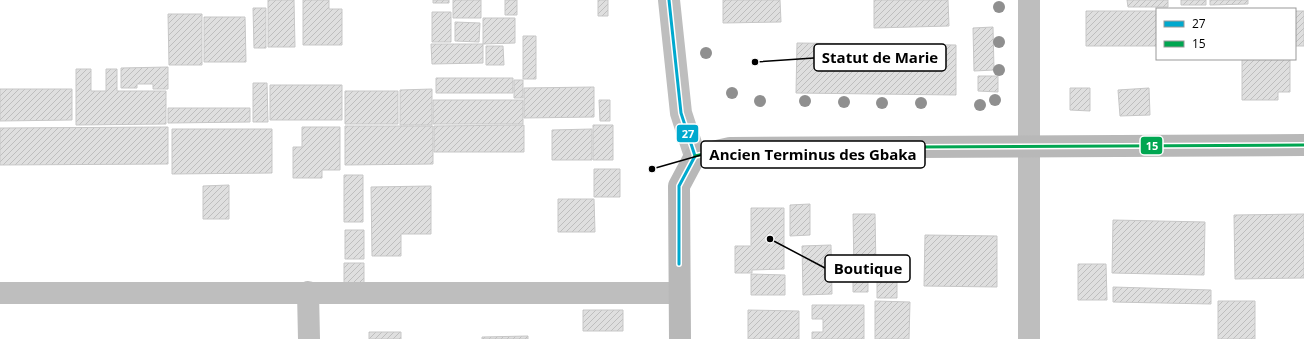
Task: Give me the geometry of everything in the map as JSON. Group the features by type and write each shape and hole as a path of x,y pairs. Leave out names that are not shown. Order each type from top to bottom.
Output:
{"street":[{"path":"669,0 681,112 695,156 679,186 680,339"},
{"path":"1029,0 1029,339"},
{"path":"695,156 730,148 1304,145"},
{"path":"308,292 309,339"},
{"path":"0,293 679,293"}],"building":[{"path":"268,0 294,0 295,47 268,47"},
{"path":"303,0 329,0 329,9 342,9 342,45 303,45"},
{"path":"433,0 449,0 449,3 433,3"},
{"path":"453,0 481,0 481,18 453,18"},
{"path":"505,0 517,0 517,15 505,15"},
{"path":"598,0 608,0 608,16 598,16"},
{"path":"723,0 780,0 781,22 723,23"},
{"path":"874,0 948,0 949,26 874,28"},
{"path":"1127,0 1168,0 1168,7 1128,7"},
{"path":"1181,0 1206,0 1206,5 1181,5"},
{"path":"1210,0 1248,0 1248,4 1210,5"},
{"path":"253,8 266,8 266,48 254,48"},
{"path":"1086,11 1156,11 1156,46 1086,46"},
{"path":"1296,11 1304,11 1304,46 1296,46"},
{"path":"432,12 451,12 451,42 432,42"},
{"path":"168,14 202,14 202,65 169,65"},
{"path":"204,17 245,17 246,62 204,62"},
{"path":"483,18 515,18 515,43 483,44"},
{"path":"455,22 480,23 479,42 455,41"},
{"path":"993,27 994,70 974,71 973,28"},
{"path":"523,36 536,36 536,79 523,79"},
{"path":"797,43 956,45 956,95 796,93"},
{"path":"431,44 483,44 483,63 432,64"},
{"path":"486,46 503,46 504,65 486,65"},
{"path":"1242,60 1290,60 1290,92 1278,92 1278,100 1242,100"},
{"path":"168,67 168,89 153,89 153,84 137,84 137,88 121,88 121,68"},
{"path":"76,69 91,69 91,91 106,91 106,69 117,69 117,91 166,91 166,124 76,125"},
{"path":"978,76 998,76 998,92 978,91"},
{"path":"436,78 513,78 513,93 436,93"},
{"path":"514,80 523,80 523,98 514,98"},
{"path":"253,83 267,83 268,122 253,122"},
{"path":"270,85 342,85 342,120 270,120"},
{"path":"594,87 594,117 524,118 524,88"},
{"path":"1070,88 1090,88 1090,111 1070,110"},
{"path":"1149,88 1150,115 1120,116 1118,90"},
{"path":"0,89 72,89 72,120 0,121"},
{"path":"432,89 432,125 400,125 400,90"},
{"path":"345,91 398,91 398,124 345,124"},
{"path":"433,100 523,100 523,124 433,124"},
{"path":"599,100 610,100 610,121 600,121"},
{"path":"168,108 250,108 250,122 168,123"},
{"path":"524,125 524,152 434,152 434,126"},
{"path":"593,125 613,125 613,160 593,160"},
{"path":"345,126 433,126 433,164 345,165"},
{"path":"168,127 168,164 0,165 0,128"},
{"path":"302,127 340,127 340,170 322,170 322,178 293,178 293,147 302,147"},
{"path":"172,129 272,129 272,173 172,174"},
{"path":"592,129 592,160 552,160 552,130"},
{"path":"594,169 620,169 620,197 594,197"},
{"path":"344,175 363,175 363,222 344,222"},
{"path":"229,185 229,219 203,219 203,186"},
{"path":"431,186 431,234 401,234 401,256 372,256 371,187"},
{"path":"558,199 594,199 595,232 558,232"},
{"path":"810,204 810,235 790,236 790,205"},
{"path":"751,208 784,208 784,269 752,270 752,273 735,273 735,246 751,246"},
{"path":"853,214 875,214 876,269 854,269"},
{"path":"1304,214 1304,278 1235,279 1234,215"},
{"path":"1113,220 1205,222 1204,275 1112,273"},
{"path":"345,230 364,230 364,259 345,259"},
{"path":"925,235 997,236 997,287 924,286"},
{"path":"831,245 832,294 803,295 802,246"},
{"path":"344,263 364,263 364,289 344,289"},
{"path":"1078,264 1106,264 1107,300 1078,300"},
{"path":"853,273 868,273 868,292 853,292"},
{"path":"751,274 785,275 785,295 751,295"},
{"path":"877,275 897,275 897,298 877,298"},
{"path":"1113,287 1211,290 1211,304 1113,302"},
{"path":"875,301 910,302 909,339 875,339"},
{"path":"1218,301 1255,301 1255,339 1218,339"},
{"path":"812,305 864,305 864,339 812,339 812,332 823,332 823,319 812,319"},
{"path":"583,310 623,310 623,331 583,331"},
{"path":"748,310 799,311 799,339 748,339"},
{"path":"369,332 401,332 401,339 369,339"},
{"path":"528,336 528,339 482,339 482,337"}],"transit line":[{"name":"27","path":"669,0 681,113 695,156 679,186 679,264"},
{"name":"15","path":"695,156 730,148 1304,145"}],"place":[{"name":"Statut de Marie","path":"755,62"},
{"name":"Ancien Terminus des Gbaka","path":"652,169"},
{"name":"Boutique","path":"770,239"}]}
